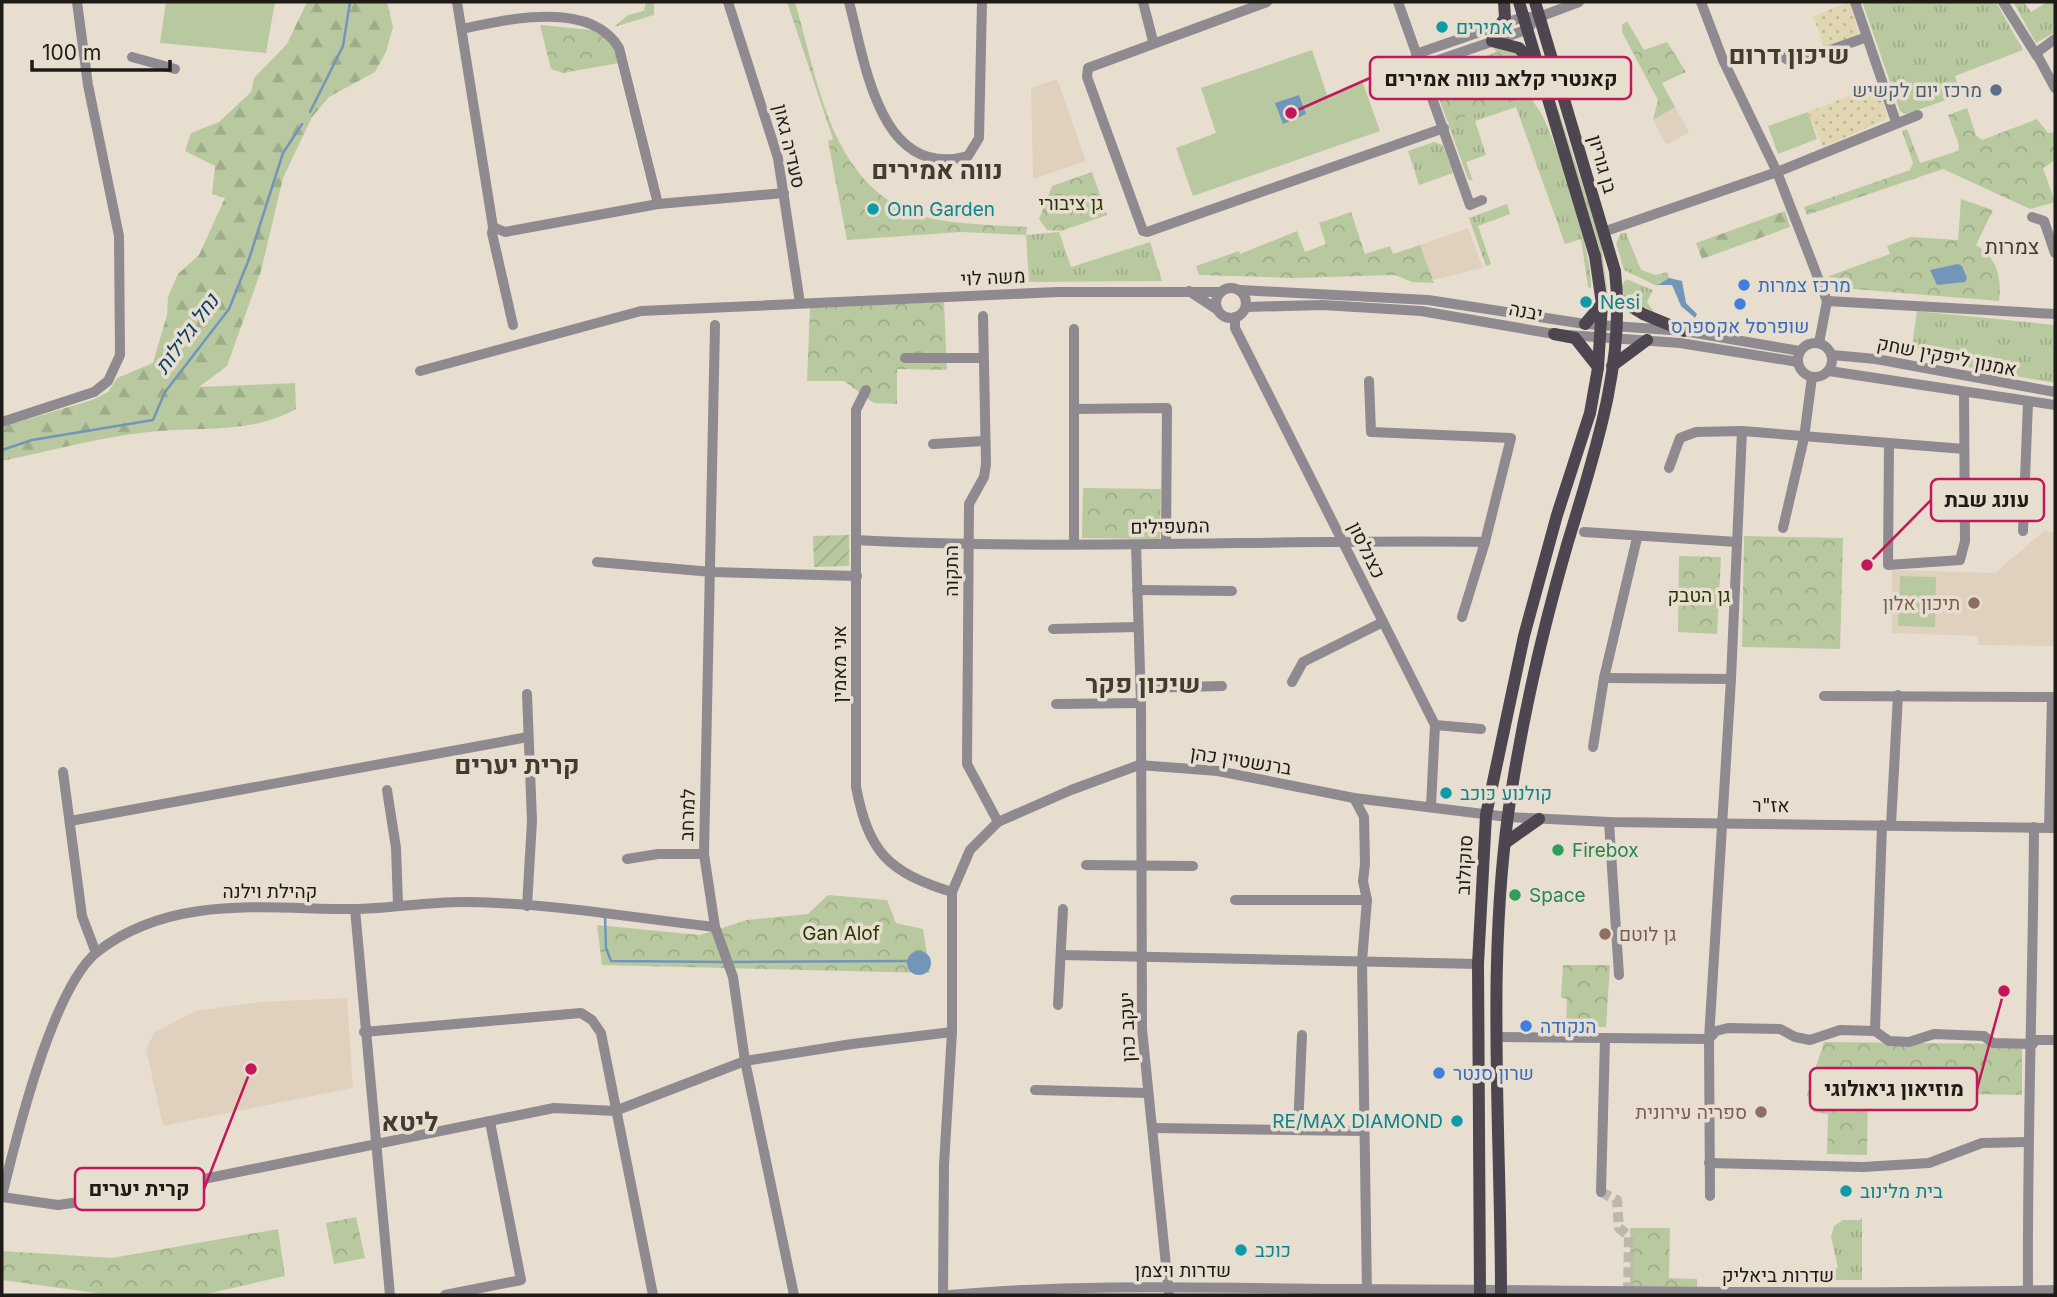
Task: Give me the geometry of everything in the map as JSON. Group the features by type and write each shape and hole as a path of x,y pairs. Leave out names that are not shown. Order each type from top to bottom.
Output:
{"main road":[{"path":"1500,25 1505,18 1504,2"},
{"name":"בן גוריון","path":"1519,2 1595,256 1602,304 1600,331"},
{"name":"בן גוריון","path":"1535,2 1615,271 1616,332"},
{"path":"1492,41 1526,52 1540,75"},
{"path":"1617,298 1643,314 1684,331"},
{"path":"1585,324 1602,304"},
{"name":"סוקולוב","path":"1480,1292 1478,964 1486,815 1524,636 1557,515 1590,412 1598,368 1600,331"},
{"name":"סוקולוב","path":"1501,1292 1498,962 1508,817 1539,647 1606,403 1616,332"},
{"path":"1554,334 1575,338 1598,368"},
{"path":"1612,366 1647,340"},
{"path":"1505,843 1539,819"}],"street":[{"path":"2,422 93,392 108,381 120,355 119,236 88,85 77,2"},
{"path":"457,2 494,227 492,233 513,325"},
{"name":"סעדיה גאון","path":"728,2 771,131 800,303"},
{"path":"849,2 874,95 895,135 906,146 926,156 956,159 968,156 979,138 982,2"},
{"path":"1143,2 1153,41"},
{"path":"1267,2 1090,64 1087,77 1139,227 1147,232 1444,128"},
{"path":"1398,2 1444,128 1465,192 1470,205 1479,192 1465,192"},
{"path":"1421,66 1492,41 1525,23 1579,2"},
{"path":"1701,2 1723,60 1777,172 1827,301 1819,343"},
{"path":"1855,2 1896,122"},
{"path":"2003,2 2055,88"},
{"path":"462,29 506,19 579,18 611,35 619,48 658,204"},
{"path":"1416,54 1500,25 1525,23"},
{"path":"1783,57 1794,63 1867,37"},
{"path":"2037,56 2037,50 2055,39"},
{"path":"132,57 175,69"},
{"path":"1603,233 1777,172 1918,114"},
{"path":"494,227 505,232 658,204 783,193"},
{"path":"2032,217 2045,221 2055,253"},
{"path":"1218,310 1216,300 1221,292 1230,288 1428,300 1585,324 1600,331"},
{"path":"1189,291 1225,316 1235,317 1246,307 1240,290"},
{"name":"משה לוי","path":"420,371 641,311 1057,292 1221,292"},
{"path":"1827,301 2055,314"},
{"name":"יבנה","path":"1246,307 1323,305 1421,310 1554,334 1616,332 1647,340 1799,357"},
{"name":"התקוה","path":"984,316 984,477 969,504 967,764 999,822"},
{"name":"כצנלסון","path":"1235,317 1235,328 1435,725 1431,806"},
{"name":"למרחב","path":"715,326 712,572 704,854 715,927 733,976 745,1061 793,1295"},
{"path":"1074,329 1074,544"},
{"path":"1616,332 1684,331 1799,357"},
{"path":"1829,372 1832,355 1819,343 1808,344 1799,357 1802,372 1812,377 1829,372 2055,405"},
{"name":"אמנון ליפקין שחק","path":"1832,355 1876,359 2055,392"},
{"path":"905,358 983,358"},
{"path":"1783,528 1804,438 1812,377"},
{"path":"1369,381 1371,432 1511,438 1485,542 1462,617"},
{"name":"אני מאמין","path":"866,390 856,410 856,787 863,822 874,844 902,873 952,892"},
{"path":"1889,445 1888,565 1955,562 1964,556 1964,392"},
{"path":"2022,531 2028,402"},
{"path":"1074,409 1167,408 1166,544"},
{"path":"1669,468 1679,438 1696,432 1742,431 1964,449"},
{"path":"1710,1196 1709,1039 1731,679 1742,431"},
{"path":"933,444 984,441"},
{"path":"1584,532 1637,538 1737,542"},
{"path":"1593,747 1604,678 1637,538"},
{"name":"המעפילים","path":"856,540 1136,545 1343,540 1485,542"},
{"name":"יעקב כהן","path":"1136,545 1141,703 1139,765 1142,1029 1169,1291"},
{"path":"597,562 712,572 857,576"},
{"path":"1137,590 1232,591"},
{"path":"1292,682 1303,662 1383,622"},
{"path":"1053,629 1138,627"},
{"path":"1604,678 1731,679"},
{"path":"1140,688 1222,686"},
{"path":"527,694 533,821 527,905"},
{"path":"1875,1031 1886,825 1898,695"},
{"path":"1824,696 2052,697 2052,828"},
{"path":"1056,704 1141,703"},
{"path":"1435,725 1481,729"},
{"path":"70,821 528,737"},
{"name":"ברנשטיין כהן","path":"999,822 1139,765 1218,771 1354,798 1486,815"},
{"path":"63,772 82,916 96,953"},
{"path":"387,790 396,848 398,904"},
{"path":"1354,798 1364,817 1363,881 1367,900 1362,961 1367,1292"},
{"name":"אז\"ר","path":"1486,815 1609,822 1721,821 2052,828"},
{"path":"943,1295 944,1164 952,1032 952,892 970,850 999,822"},
{"path":"1609,822 1619,975"},
{"path":"2028,1291 2027,1142 2033,1042 2034,827"},
{"path":"627,859 658,854 704,854"},
{"path":"1086,865 1193,866"},
{"path":"1235,900 1367,900"},
{"name":"קהילת וילנה","path":"2,1196 50,1030 71,989 96,953 136,929 175,914 223,907 355,909 398,904 468,902 527,905 715,927"},
{"path":"355,909 374,1146 390,1295"},
{"path":"1058,1005 1063,909"},
{"path":"1061,955 1478,964"},
{"path":"364,1032 581,1013 593,1020 601,1033 615,1111 636,1198 653,1295"},
{"path":"1498,1037 1709,1039 1716,1031 1728,1028 1780,1029 1795,1037 1810,1040 1840,1030 1875,1031 1889,1041 1909,1042 1934,1034 1984,1036 1993,1043 2055,1040"},
{"path":"2,1196 58,1205 103,1199 554,1108 615,1111 745,1061 952,1032"},
{"path":"1298,1130 1302,1035"},
{"path":"1601,1192 1605,1038"},
{"path":"1035,1090 1148,1093"},
{"path":"445,1295 521,1280 490,1122"},
{"path":"1153,1128 1364,1131"},
{"path":"1709,1163 1863,1167 1929,1163 1982,1143 2027,1142"},
{"name":"שדרות ויצמן","path":"949,1295 1013,1289 1501,1292"},
{"name":"שדרות ביאליק","path":"1501,1292 1706,1294 2055,1290"}],"shaded area":[{"path":"1057,79 1086,161 1033,179 1031,88"},
{"path":"1675,107 1689,132 1666,145 1653,120"},
{"path":"1468,228 1483,268 1433,280 1420,245"},
{"name":"תיכון אלון","path":"2044,531 2055,532 2055,646 1978,645 1977,636 1892,633 1892,570 1995,573"},
{"path":"347,998 353,1088 163,1126 146,1049 154,1033 195,1011 260,1002"}],"green space":[{"path":"166,2 275,2 266,53 160,43"},
{"path":"307,2 387,2 393,27 386,52 375,72 329,97 312,117 283,178 261,271 227,366 199,387 295,383 296,409 260,423 131,434 2,461 2,427 92,400 108,392 117,378 153,363 167,315 168,297 178,274 199,255 225,198 212,194 215,166 185,151 191,133 219,122 251,92 254,78 287,44"},
{"path":"646,2 654,2 654,15 614,27 628,15 644,11"},
{"path":"787,2 795,2 822,100 835,132 851,161 871,186 897,205 930,218 1027,227 1026,235 961,232 847,240 828,141 833,139"},
{"path":"1996,2 2023,50 1955,76 1961,95 1906,114 1900,111 1863,4"},
{"path":"2013,2 2024,2 2031,12 2047,2 2055,2 2055,32 2036,43"},
{"path":"1627,21 1644,50 1667,42 1686,72 1662,83 1675,107 1653,120 1658,100 1622,32 1622,25"},
{"path":"540,25 592,30 612,42 619,63 563,73 551,69"},
{"path":"1533,31 1601,242 1610,312 1600,250"},
{"path":"1501,45 1526,59 1538,93 1448,123 1431,77 1433,68 1449,61 1456,66 1497,52 1492,47"},
{"path":"1312,50 1327,95 1363,83 1380,131 1193,196 1176,148 1216,133 1201,88"},
{"path":"1530,95 1544,119 1566,178 1587,252 1591,288 1588,287 1581,239 1565,244 1516,107 1475,121 1486,155 1466,162 1473,181 1468,179 1448,123"},
{"path":"1967,108 1976,135 1982,140 2037,119 2048,133 2055,132 2055,160 2043,168 2055,202 2030,209 1943,169 1807,215 1804,207 1910,170 1913,163 1902,131 1907,129 1920,163 1958,151 1959,145 1948,115"},
{"path":"1808,112 1817,139 1778,154 1768,126"},
{"path":"1434,142 1443,145 1453,173 1419,185 1408,151"},
{"name":"גן ציבורי","path":"1092,172 1107,215 1061,231 1047,230 1039,219 1052,186"},
{"path":"1961,199 1993,210 1976,245 1989,256 1999,276 1999,301 1841,288 1834,285 1829,276 1890,254 1887,246 1911,237 1958,240"},
{"path":"1507,204 1510,214 1478,226 1491,264 1486,266 1469,218"},
{"path":"1785,211 1790,227 1702,259 1696,243"},
{"path":"1351,212 1365,254 1390,246 1393,254 1420,245 1434,283 1412,282 1395,275 1293,278 1199,275 1196,266 1239,251 1240,254 1297,231 1305,252 1326,244 1319,223"},
{"path":"1059,232 1071,267 1150,242 1162,281 1029,282 1026,235"},
{"path":"1621,233 1626,233 1641,270 1656,275 1667,272 1669,278 1657,286 1624,270 1616,243"},
{"path":"1626,279 1653,290 1647,302 1654,312 1624,297 1622,286"},
{"path":"944,302 947,370 897,369 897,404 874,403 844,381 807,381 810,308"},
{"path":"1917,311 2055,325 2055,383 1964,366 1912,346"},
{"path":"1083,488 1161,489 1160,539 1082,538"},
{"path":"849,535 849,566 814,567 813,536"},
{"path":"1744,536 1843,538 1840,649 1742,647"},
{"name":"גן הטבק","path":"1679,556 1721,557 1717,634 1678,632"},
{"path":"1900,576 1936,577 1935,627 1898,626"},
{"name":"Gan Alof","path":"828,895 887,900 896,923 923,929 930,973 602,965 597,925 700,935 747,920 808,914"},
{"path":"1563,965 1610,965 1606,1027 1566,1027 1567,999 1561,997"},
{"path":"1824,1042 2022,1044 2022,1095 1868,1092 1867,1155 1827,1154 1828,1114 1813,1112 1807,1095"},
{"path":"356,1217 365,1258 334,1264 326,1223"},
{"path":"1862,1217 1862,1280 1823,1280 1838,1267 1831,1237 1834,1226 1843,1220 1860,1220"},
{"path":"1630,1228 1670,1228 1669,1278 1697,1279 1697,1289 1630,1288"},
{"path":"278,1229 285,1276 202,1295 110,1295 2,1280 2,1251 112,1258"}],"sand":[{"path":"1850,2 1859,35 1824,47 1813,16"},
{"path":"1877,85 1887,115 1885,120 1823,147 1808,112"}],"water":[{"path":"1299,95 1306,114 1283,124 1275,103"},
{"path":"1958,264 1962,266 1967,278 1965,282 1937,285 1930,270"},
{"path":"1669,278 1682,281 1686,303 1697,314 1695,318 1681,306 1672,285 1658,285"},
{"path":"919,951 927,955 931,963 927,971 919,975 911,971 907,963 911,955"}],"waterway":[{"name":"נחל גלילות","path":"310,112 343,46 350,2"},
{"name":"נחל גלילות","path":"2,450 32,440 153,420 165,392 229,309 249,259 283,153 302,124"},
{"path":"605,915 606,948 611,961 725,962"},
{"path":"732,962 907,961"}],"tunnel":[{"path":"1601,1192 1617,1200 1619,1228 1629,1236 1628,1292"}],"place":[{"name":"אמירים","path":"1442,27"},
{"name":"מרכז יום לקשיש","path":"1996,90"},
{"name":"קאנטרי קלאב נווה אמירים","path":"1291,113"},
{"name":"Onn Garden","path":"873,209"},
{"name":"מרכז צמרות","path":"1744,285"},
{"name":"Nesi","path":"1586,302"},
{"name":"שופרסל אקספרס","path":"1740,304"},
{"name":"עונג שבת","path":"1867,565"},
{"name":"תיכון אלון","path":"1974,603"},
{"name":"קולנוע כוכב","path":"1446,793"},
{"name":"Firebox","path":"1558,850"},
{"name":"Space","path":"1515,895"},
{"name":"גן לוטם","path":"1605,934"},
{"name":"מוזיאון גיאולוגי","path":"2004,991"},
{"name":"הנקודה","path":"1526,1026"},
{"name":"קרית יערים","path":"251,1069"},
{"name":"שרון סנטר","path":"1439,1073"},
{"name":"ספריה עירונית","path":"1761,1112"},
{"name":"RE/MAX DIAMOND","path":"1457,1121"},
{"name":"בית מלינוב","path":"1846,1191"},
{"name":"כוכב","path":"1241,1250"}],"district":[{"name":"שיכון דרום","path":"1789,55"},
{"name":"נווה אמירים","path":"937,170"},
{"name":"צמרות","path":"2012,247"},
{"name":"שיכון פקר","path":"1143,684"},
{"name":"קרית יערים","path":"517,765"},
{"name":"ליטא","path":"410,1122"}]}
